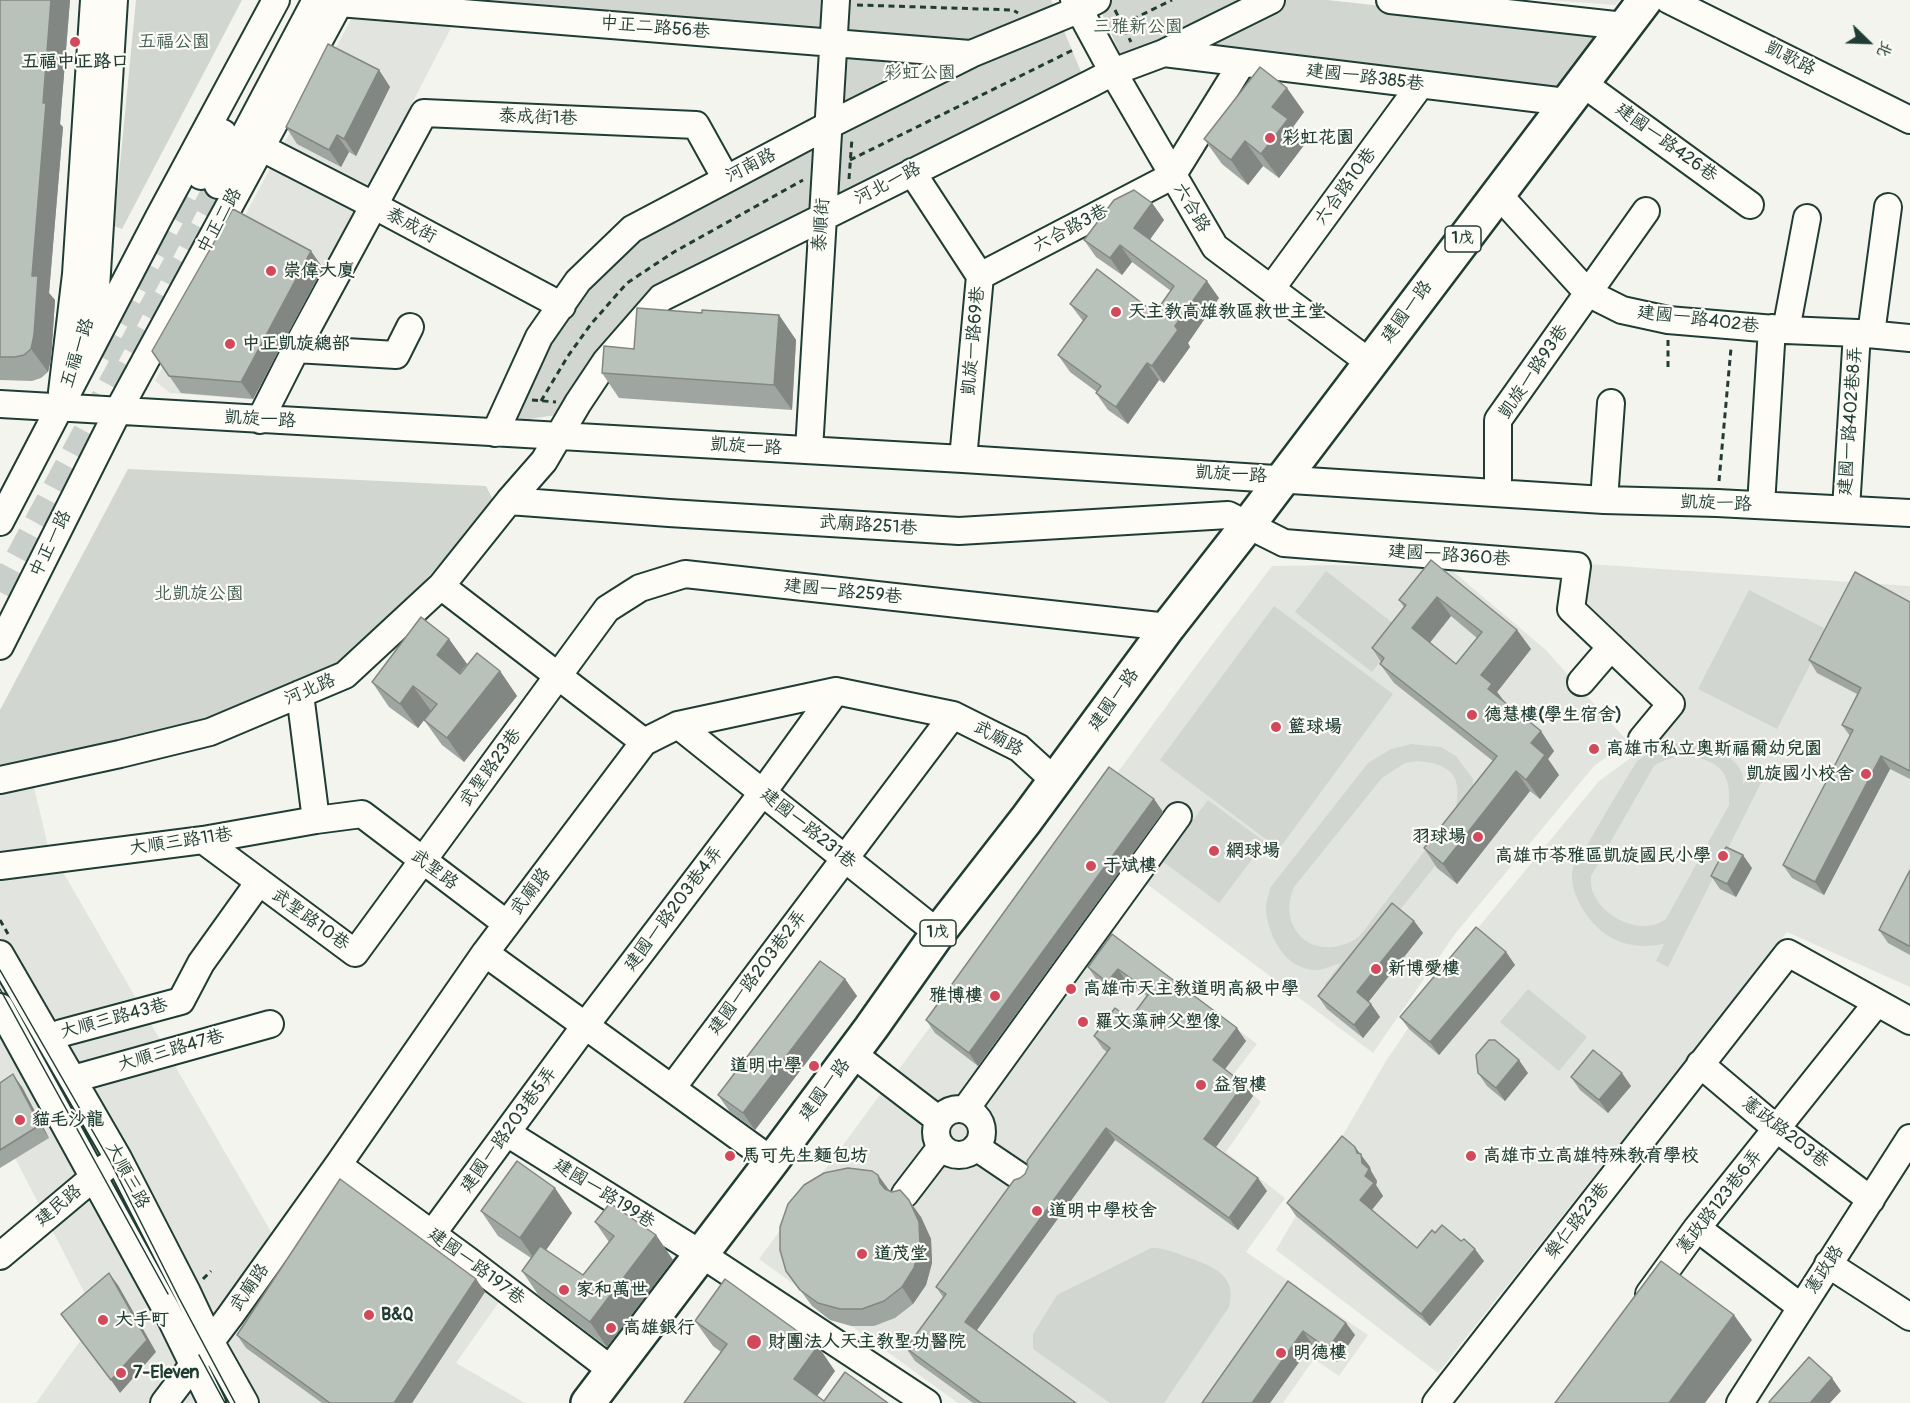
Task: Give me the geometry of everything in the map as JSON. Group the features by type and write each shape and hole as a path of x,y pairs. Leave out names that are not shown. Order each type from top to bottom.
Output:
{"main road":[{"name":"建國一路","path":"603,1392 636,1342 852,1054 938,933 1026,820 1168,627 1238,520 1282,478 1645,0"}],"street":[{"name":"五福一路","path":"60,407 76,274 94,0"},
{"name":"五福一路","path":"60,407 94,304 114,0"},
{"path":"0,522 159,217 276,0"},
{"name":"中正二路","path":"293,0 210,180 332,1"},
{"name":"河北一路","path":"555,436 606,362 661,298 1113,72 1164,53 1271,0"},
{"path":"1390,0 1486,5 1624,26"},
{"name":"凱歌路","path":"1670,0 1910,120"},
{"name":"中正二路","path":"102,443 260,147 332,1"},
{"name":"中正二路56巷","path":"332,1 971,54"},
{"name":"泰順街","path":"809,450 834,43 846,3"},
{"name":"河南路","path":"495,433 540,337 578,281 632,229 829,125 971,54 1090,3"},
{"name":"六合路","path":"1090,3 1113,72 1215,248 1369,362"},
{"name":"建國一路385巷","path":"1164,53 1421,84 1574,92"},
{"path":"1172,176 1242,63"},
{"name":"六合路10巷","path":"1271,289 1421,84"},
{"name":"建國一路426巷","path":"1574,92 1750,204"},
{"name":"泰成街1巷","path":"373,205 424,113 696,125 726,179"},
{"name":"泰成街","path":"260,147 562,306"},
{"name":"凱旋一路69巷","path":"912,172 980,276 963,459"},
{"name":"六合路3巷","path":"980,276 1172,176"},
{"name":"建國一路402巷","path":"1497,193 1588,293 1622,310 1668,320 1910,338"},
{"path":"260,420 373,205"},
{"name":"建國一路402巷8弄","path":"1846,509 1864,334 1888,207"},
{"name":"凱旋一路93巷","path":"1498,493 1498,420 1646,211"},
{"path":"1761,505 1779,329 1807,218"},
{"path":"296,349 396,355 410,327"},
{"path":"1604,500 1611,403"},
{"name":"凱旋一路","path":"0,404 1282,478 1604,500 1910,513"},
{"path":"60,407 102,443"},
{"name":"河北路","path":"0,780 210,732 345,675 441,586 544,461 555,436"},
{"name":"中正一路","path":"0,646 102,443"},
{"name":"武廟路251巷","path":"509,501 658,513 959,531 1238,520"},
{"name":"建國一路360巷","path":"1238,520 1284,543 1577,566 1571,609 1671,704 1642,739"},
{"name":"建國一路259巷","path":"559,676 607,609 640,588 685,574 1168,627"},
{"path":"441,586 644,742"},
{"path":"1581,682 1611,647"},
{"name":"武聖路23巷","path":"423,861 559,676"},
{"name":"武廟路","path":"164,1403 338,1165 485,953 644,742 678,725 836,691 953,715 1019,748 1054,780"},
{"name":"建國一路203巷4弄","path":"585,1026 763,792 836,691"},
{"path":"300,694 316,820"},
{"name":"建國一路203巷2弄","path":"672,1088 953,715"},
{"name":"建國一路231巷","path":"678,725 938,933"},
{"name":"武聖路","path":"362,814 507,924"},
{"name":"大順三路11巷","path":"0,866 202,840 362,814"},
{"path":"965,1110 1178,816"},
{"name":"武聖路10巷","path":"202,840 356,953 423,861"},
{"name":"大順三路43巷","path":"49,1038 62,1032 181,1001 201,963 260,882"},
{"path":"485,953 772,1161"},
{"name":"樂仁路23巷","path":"1436,1403 1788,953 1876,1004"},
{"name":"大順三路","path":"0,954 118,1158 210,1341 246,1403"},
{"path":"1876,1004 1910,1022"},
{"name":"憲政路123巷6弄","path":"1636,1311 1697,1228 1876,1004"},
{"name":"大順三路","path":"0,1007 166,1309 212,1403"},
{"name":"大順三路47巷","path":"73,1079 270,1024"},
{"name":"建國一路203巷5弄","path":"432,1234 585,1026"},
{"path":"852,1054 939,1120"},
{"name":"憲政路203巷","path":"1700,1064 1777,1129 1871,1200"},
{"path":"965,1110 976,1118 980,1125 980,1140 976,1147 962,1155 954,1155 941,1147 936,1134 939,1120 950,1111 965,1110"},
{"name":"建國一路199巷","path":"507,1133 701,1254 927,1403"},
{"name":"憲政路","path":"1740,1403 1910,1137"},
{"path":"905,1194 941,1147"},
{"path":"976,1147 1022,1178"},
{"name":"建民路","path":"0,1256 118,1158"},
{"name":"建國一路197巷","path":"338,1165 432,1234 603,1392"},
{"path":"1697,1228 1801,1307"},
{"path":"1828,1264 1910,1317"}],"path":[{"path":"1123,24 1172,0"},
{"path":"846,3 1013,10 1023,16 1032,28"},
{"path":"1090,3 1123,24 1140,62"},
{"path":"850,160 1075,49"},
{"path":"848,205 854,113"},
{"path":"1717,503 1733,325"},
{"path":"510,399 578,403"}],"shaded area":[{"path":"1547,0 1620,0 1615,5"},
{"path":"353,16 453,24 259,400 170,393 155,381"},
{"name":"高雄市苓雅區凱旋國民小學","path":"1589,564 1910,586 1910,987 1787,932 1438,1373 1276,1250 1386,1061 1468,940 1599,781 1647,746 1683,702 1580,607"},
{"name":"高雄市天主教道明高級中學","path":"1272,566 1449,568 1546,650 1628,742 1594,766 1455,934 1373,1053 1140,879 1111,933 1257,1044 1233,1075 1261,1102 1226,1152 1285,1198 1246,1252 1368,1335 1339,1376 1314,1359 1283,1403 958,1403 759,1259"},
{"path":"33,783 48,846 285,1256 354,1160 513,1282 456,1363 525,1403 36,1403 97,1317 0,1129 0,790"}],"green space":[{"name":"五福公園","path":"136,0 242,0 122,229 114,226"},
{"name":"彩虹公園","path":"393,0 1051,0 1082,74 687,274 563,414 510,422 549,340 588,288 636,239 843,134 848,39"},
{"name":"三雅新公園","path":"1108,0 1249,0 1125,64 1098,5"},
{"path":"1286,0 1327,0 1614,31 1563,95 1193,48"},
{"name":"北凱旋公園","path":"128,469 486,486 493,500 475,524 396,613 339,666 206,722 0,771 0,710"},
{"path":"1326,571 1403,631 1372,672 1295,612"},
{"path":"1749,590 1828,630 1777,729 1698,689"},
{"name":"籃球場","path":"1274,606 1393,694 1279,849 1160,760"},
{"path":"1687,742 1717,751 1732,759 1741,771 1743,785 1751,772 1764,777 1668,967 1656,961 1664,944 1637,946 1628,944 1611,938 1596,926 1578,900 1572,876 1576,861 1637,761 1660,748","holes":["1677,757 1697,758 1714,764 1725,776 1728,784 1729,805 1666,919 1655,925 1644,926 1617,918 1596,899 1592,890 1591,876 1654,766"]},
{"path":"1411,744 1441,747 1456,756 1473,779 1473,791 1484,805 1334,992 1325,984 1341,963 1318,970 1307,969 1288,959 1275,942 1271,932 1266,911 1267,900 1270,888 1368,763 1391,749","holes":["1417,761 1447,769 1456,781 1458,790 1455,812 1357,938 1339,946 1325,947 1312,944 1294,928 1290,916 1290,902 1294,887 1382,778 1405,763"]},
{"name":"網球場","path":"1208,800 1265,842 1219,903 1162,861"},
{"path":"1528,989 1587,1037 1559,1071 1500,1022"},
{"path":"1151,1248 1174,1252 1221,1273 1230,1287 1229,1307 1164,1403 1110,1403 1033,1349 1033,1334 1057,1295"}],"building":[{"path":"0,0 51,0 43,103 46,103 32,276 38,276 34,335 31,349 24,355 15,357 0,357"},
{"path":"328,44 379,70 344,139 337,135 329,150 286,127"},
{"path":"1260,67 1287,88 1272,107 1288,119 1261,154 1245,141 1231,160 1204,139"},
{"path":"1134,190 1152,203 1134,228 1207,281 1175,326 1178,330 1152,366 1147,363 1116,407 1096,393 1101,386 1058,355 1087,316 1070,304 1097,269 1155,313 1174,286 1120,245 1110,258 1084,240 1114,200"},
{"path":"233,209 311,251 241,382 169,376 152,351"},
{"path":"637,308 779,315 774,385 602,373 604,346 634,349"},
{"path":"1431,560 1517,630 1481,675 1492,684 1488,689 1541,731 1531,743 1545,755 1526,780 1516,771 1443,864 1424,848 1497,756 1380,664 1384,658 1372,648 1406,605 1399,600","holes":["1437,597 1482,632 1456,664 1412,628"]},
{"path":"1855,572 1910,602 1910,771 1881,756 1815,882 1783,865 1853,730 1842,725 1861,688 1809,660"},
{"path":"421,617 449,639 437,655 460,674 477,653 500,671 447,738 424,720 437,704 413,686 400,704 372,682"},
{"path":"1109,767 1154,799 969,1053 926,1020"},
{"path":"1726,847 1743,855 1727,884 1711,876"},
{"path":"1910,870 1910,945 1909,946 1879,930"},
{"path":"1392,903 1414,921 1357,992 1371,1004 1354,1025 1318,996"},
{"path":"1476,927 1506,952 1430,1042 1400,1017"},
{"path":"1112,934 1237,1028 1213,1060 1244,1084 1204,1139 1258,1178 1229,1218 1106,1128 965,1322 1076,1403 981,1403 906,1348 946,1294 936,1287 1014,1180 1025,1174 1028,1167 1027,1161 1110,1048 1094,1036 1115,1008 1130,1019 1150,992 1118,969 1107,982 1088,967"},
{"path":"820,961 845,979 743,1113 718,1095"},
{"path":"1489,1040 1495,1040 1519,1060 1496,1088 1478,1073 1476,1055"},
{"path":"1593,1050 1622,1073 1599,1100 1571,1077"},
{"name":"貓毛沙龍","path":"13,1074 40,1125 0,1150 0,1083"},
{"path":"1342,1136 1355,1147 1357,1153 1361,1154 1362,1163 1369,1169 1365,1176 1374,1183 1360,1200 1417,1248 1432,1230 1435,1233 1442,1225 1475,1249 1421,1314 1287,1203"},
{"path":"517,1161 555,1188 520,1238 481,1211"},
{"name":"道茂堂","path":"848,1168 872,1171 878,1175 885,1189 892,1192 900,1190 909,1200 919,1222 920,1246 914,1268 902,1287 884,1301 862,1309 840,1309 818,1303 800,1290 786,1271 780,1250 780,1227 788,1204 804,1185 824,1173"},
{"name":"B&Q","path":"340,1179 476,1279 394,1403 330,1403 237,1335"},
{"path":"610,1203 656,1235 590,1322 522,1271 540,1246 583,1275 614,1236 595,1222"},
{"path":"1661,1261 1734,1315 1669,1403 1555,1403"},
{"path":"109,1273 147,1340 111,1380 61,1314"},
{"name":"財團法人天主教聖功醫院","path":"725,1279 818,1346 794,1379 824,1401 845,1372 888,1403 684,1403 727,1344 695,1321"},
{"name":"明德樓","path":"1288,1281 1346,1323 1328,1349 1303,1331 1252,1403 1202,1403"},
{"path":"1809,1357 1832,1378 1810,1403 1770,1403 1769,1402"}],"tunnel":[{"path":"105,359 201,176"},
{"path":"0,592 218,185"}],"tram line":[{"path":"0,970 111,1163 235,1403"},
{"path":"0,989 168,1294"},
{"path":"199,1355 225,1403"}],"place":[{"name":"五福中正路口","path":"75,42"},
{"name":"彩虹花園","path":"1270,138"},
{"name":"崇偉大廈","path":"271,271"},
{"name":"天主教高雄教區救世主堂","path":"1116,312"},
{"name":"中正凱旋總部","path":"230,344"},
{"name":"德慧樓(學生宿舍)","path":"1472,715"},
{"name":"籃球場","path":"1276,727"},
{"name":"高雄市私立奧斯福爾幼兒園","path":"1594,749"},
{"name":"凱旋國小校舍","path":"1866,774"},
{"name":"羽球場","path":"1478,837"},
{"name":"網球場","path":"1214,851"},
{"name":"高雄市苓雅區凱旋國民小學","path":"1723,856"},
{"name":"于斌樓","path":"1091,866"},
{"name":"新博愛樓","path":"1376,969"},
{"name":"高雄市天主教道明高級中學","path":"1071,989"},
{"name":"雅博樓","path":"995,996"},
{"name":"羅文藻神父塑像","path":"1083,1022"},
{"name":"道明中學","path":"814,1066"},
{"name":"益智樓","path":"1201,1085"},
{"name":"貓毛沙龍","path":"20,1120"},
{"name":"馬可先生麵包坊","path":"730,1156"},
{"name":"高雄市立高雄特殊教育學校","path":"1471,1156"},
{"name":"道明中學校舍","path":"1037,1211"},
{"name":"道茂堂","path":"862,1254"},
{"name":"家和萬世","path":"564,1290"},
{"name":"B&Q","path":"369,1315"},
{"name":"大手町","path":"103,1320"},
{"name":"高雄銀行","path":"611,1328"},
{"name":"財團法人天主教聖功醫院","path":"754,1342"},
{"name":"明德樓","path":"1281,1353"},
{"name":"7-Eleven","path":"121,1373"}]}
